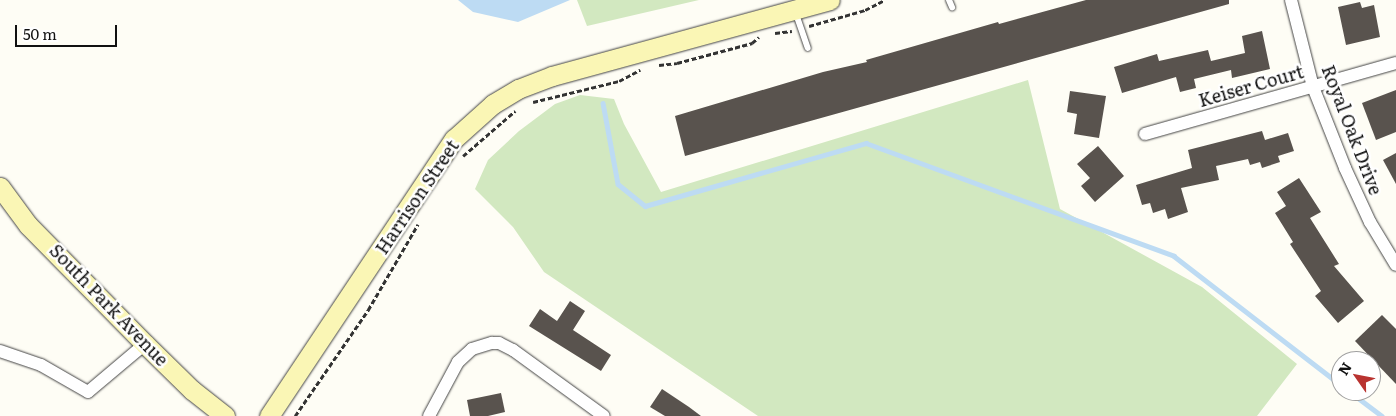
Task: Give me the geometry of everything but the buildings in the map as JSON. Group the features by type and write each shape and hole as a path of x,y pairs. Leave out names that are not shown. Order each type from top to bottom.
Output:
{"street":[{"name":"Harrison Street","path":"269,416 454,140 493,104 518,89 552,76 830,0"},
{"name":"Royal Oak Drive","path":"1291,0 1313,87 1345,168 1370,222 1396,265"},
{"name":"Keiser Court","path":"1145,134 1396,63"},
{"name":"South Park Avenue","path":"0,187 28,225 192,390 225,416"},
{"path":"429,416 458,362 472,348 492,342 499,343 512,350 604,416"},
{"path":"0,351 41,365 88,392 146,344"}],"lane":[{"path":"949,0 952,7"},
{"path":"795,10 808,48"}],"path":[{"path":"771,33 786,32 865,10 885,0"},
{"path":"654,65 677,62 752,43 763,33"},
{"path":"530,103 619,81 647,66"},
{"path":"463,156 522,105"},
{"path":"295,416 368,310 421,219"}],"green space":[{"path":"577,0 699,0 587,26"},
{"path":"1028,80 1060,209 1202,287 1297,364 1257,416 758,416 544,272 513,227 475,189 488,160 519,131 555,104 580,95 614,99 624,124 661,192"}],"water":[{"path":"458,0 570,0 518,22 473,12"}],"waterway":[{"path":"603,103 618,184 645,206 866,143 1174,256 1331,377"},
{"path":"1362,401 1382,416"}]}
